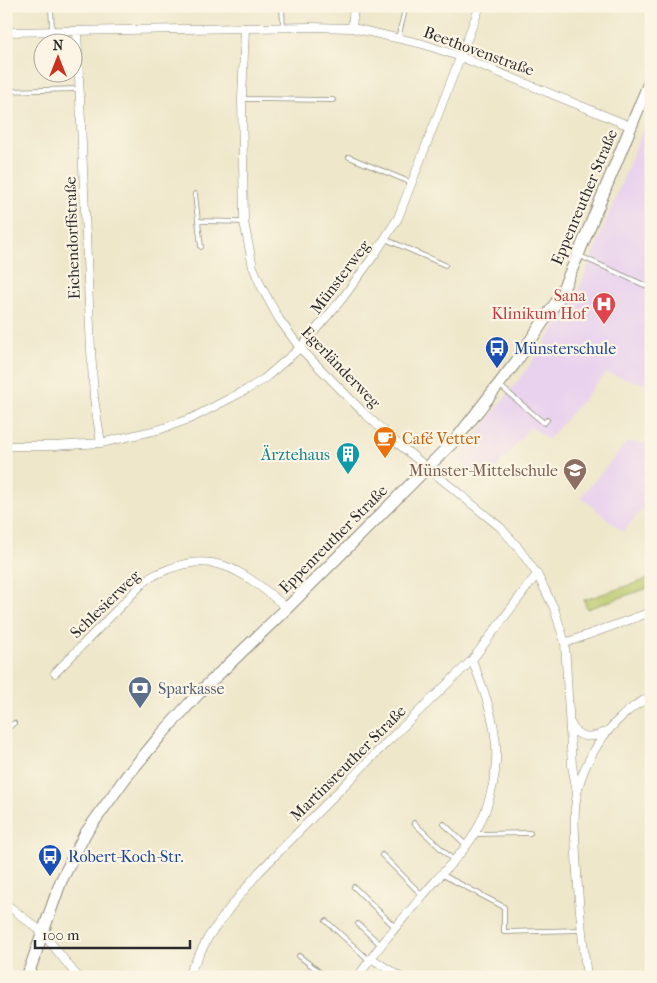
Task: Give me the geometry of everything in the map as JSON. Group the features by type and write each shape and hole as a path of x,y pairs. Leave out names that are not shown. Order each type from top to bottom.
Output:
{"main road":[{"name":"Eppenreuther Straße","path":"26,977 61,881 80,844 126,777 198,694 287,608 456,438 516,362 558,298 578,255 651,78"}],"street":[{"path":"352,28 354,6"},
{"name":"Münsterweg","path":"6,446 54,446 101,443 161,429 218,406 264,378 300,348 342,299 398,218 480,6"},
{"name":"Beethovenstraße","path":"6,32 283,27 352,28 398,38 461,57 630,126"},
{"name":"Egerländerweg","path":"245,28 242,99 244,222 253,267 262,288 279,319 300,348 364,413 500,527 517,546 537,574 554,608 565,643 572,766 577,792"},
{"name":"Eichendorffstraße","path":"77,31 92,369 94,398 101,443"},
{"name":"Schlesierweg","path":"54,673 147,580 163,571 185,564 204,562 234,569 253,580 287,608"},
{"name":"Martinsreuther Straße","path":"187,977 210,936 232,905 260,872 377,752 472,660 537,574"},
{"path":"565,643 651,612"},
{"path":"358,977 395,927 466,845 486,811 496,772 495,730 487,700 472,660"},
{"path":"570,717 574,731 584,736 598,736 607,731 644,700 651,697"},
{"path":"587,977 577,884 574,826 577,792 593,753 607,731"},
{"path":"6,904 42,932 78,977"},
{"path":"370,959 400,977"}],"lane":[{"path":"50,6 52,31"},
{"path":"282,6 283,27"},
{"path":"398,38 406,6"},
{"path":"6,91 79,89"},
{"path":"242,99 333,100"},
{"path":"349,157 412,183"},
{"path":"195,194 201,247"},
{"path":"198,221 244,222"},
{"path":"385,239 445,266"},
{"path":"578,255 651,288"},
{"path":"498,384 544,423 548,420"},
{"path":"6,730 14,723"},
{"path":"414,824 454,860"},
{"path":"444,824 466,845"},
{"path":"474,834 530,834"},
{"path":"382,855 423,896"},
{"path":"441,874 504,907 504,932 582,930"},
{"path":"354,887 395,927"},
{"path":"326,921 370,959"},
{"path":"358,924 381,945"},
{"path":"299,956 326,977"}],"shaded area":[{"name":"Sana Klinikum Hof","path":"651,109 651,386 606,373 548,440 531,426 484,483 458,460 537,355 577,294"},
{"path":"627,442 651,444 651,499 623,532 581,497"}],"green space":[{"path":"651,578 651,587 587,609 584,600"}],"place":[{"name":"Sana Klinikum Hof","path":"604,325"},
{"name":"Münsterschule","path":"497,369"},
{"name":"Café Vetter","path":"385,459"},
{"name":"Ärztehaus","path":"348,475"},
{"name":"Münster-Mittelschule","path":"575,491"},
{"name":"Sparkasse","path":"140,709"},
{"name":"Robert-Koch-Str.","path":"50,877"}]}
